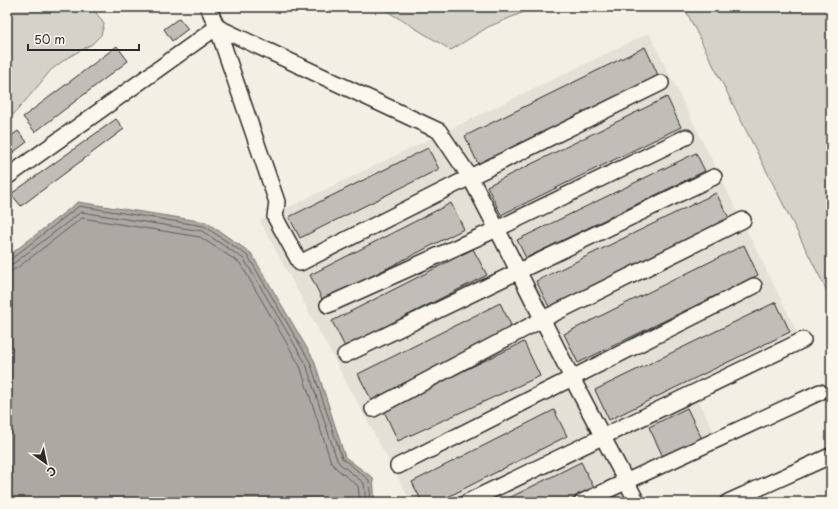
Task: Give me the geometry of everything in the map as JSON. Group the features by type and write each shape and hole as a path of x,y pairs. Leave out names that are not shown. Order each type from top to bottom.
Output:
{"lane":[{"path":"208,7 217,26 277,202 275,217 300,263 660,83"},
{"path":"7,177 217,26"},
{"path":"217,26 439,131 470,177 637,502"},
{"path":"328,306 497,229 686,137"},
{"path":"345,355 714,177"},
{"path":"374,409 543,319 743,220"},
{"path":"398,466 754,286"},
{"path":"467,502 803,340"},
{"path":"582,502 820,392"},
{"path":"728,502 830,456"}],"shaded area":[{"path":"7,7 92,7 104,24 101,35 92,44 67,58 51,70 14,114 7,118"},
{"path":"380,7 536,7 488,27 451,50"},
{"path":"684,7 831,7 831,299"},
{"path":"649,33 805,348 697,399 721,445 636,487 644,502 411,502 260,221"}],"water":[{"path":"78,202 206,222 251,253 314,360 345,457 373,478 375,502 7,502 7,257"}],"building":[{"path":"179,18 188,29 172,41 164,29"},
{"path":"117,46 128,61 35,132 23,117"},
{"path":"645,47 659,77 479,166 465,136"},
{"path":"667,97 681,127 501,215 487,186"},
{"path":"116,119 124,129 21,206 11,194"},
{"path":"18,131 27,142 7,157 7,139"},
{"path":"428,148 439,169 300,238 289,217"},
{"path":"696,153 705,171 526,258 517,240"},
{"path":"716,193 731,222 551,311 536,281"},
{"path":"451,203 464,229 323,301 310,275"},
{"path":"744,245 758,275 578,363 564,334"},
{"path":"473,249 487,275 345,347 332,321"},
{"path":"776,302 790,332 609,420 595,390"},
{"path":"500,303 513,329 372,401 358,374"},
{"path":"524,342 540,376 398,441 383,409"},
{"path":"687,408 703,441 664,459 649,427"},
{"path":"554,410 567,436 438,502 422,502 412,482"},
{"path":"581,462 594,488 567,502 501,502"}]}
